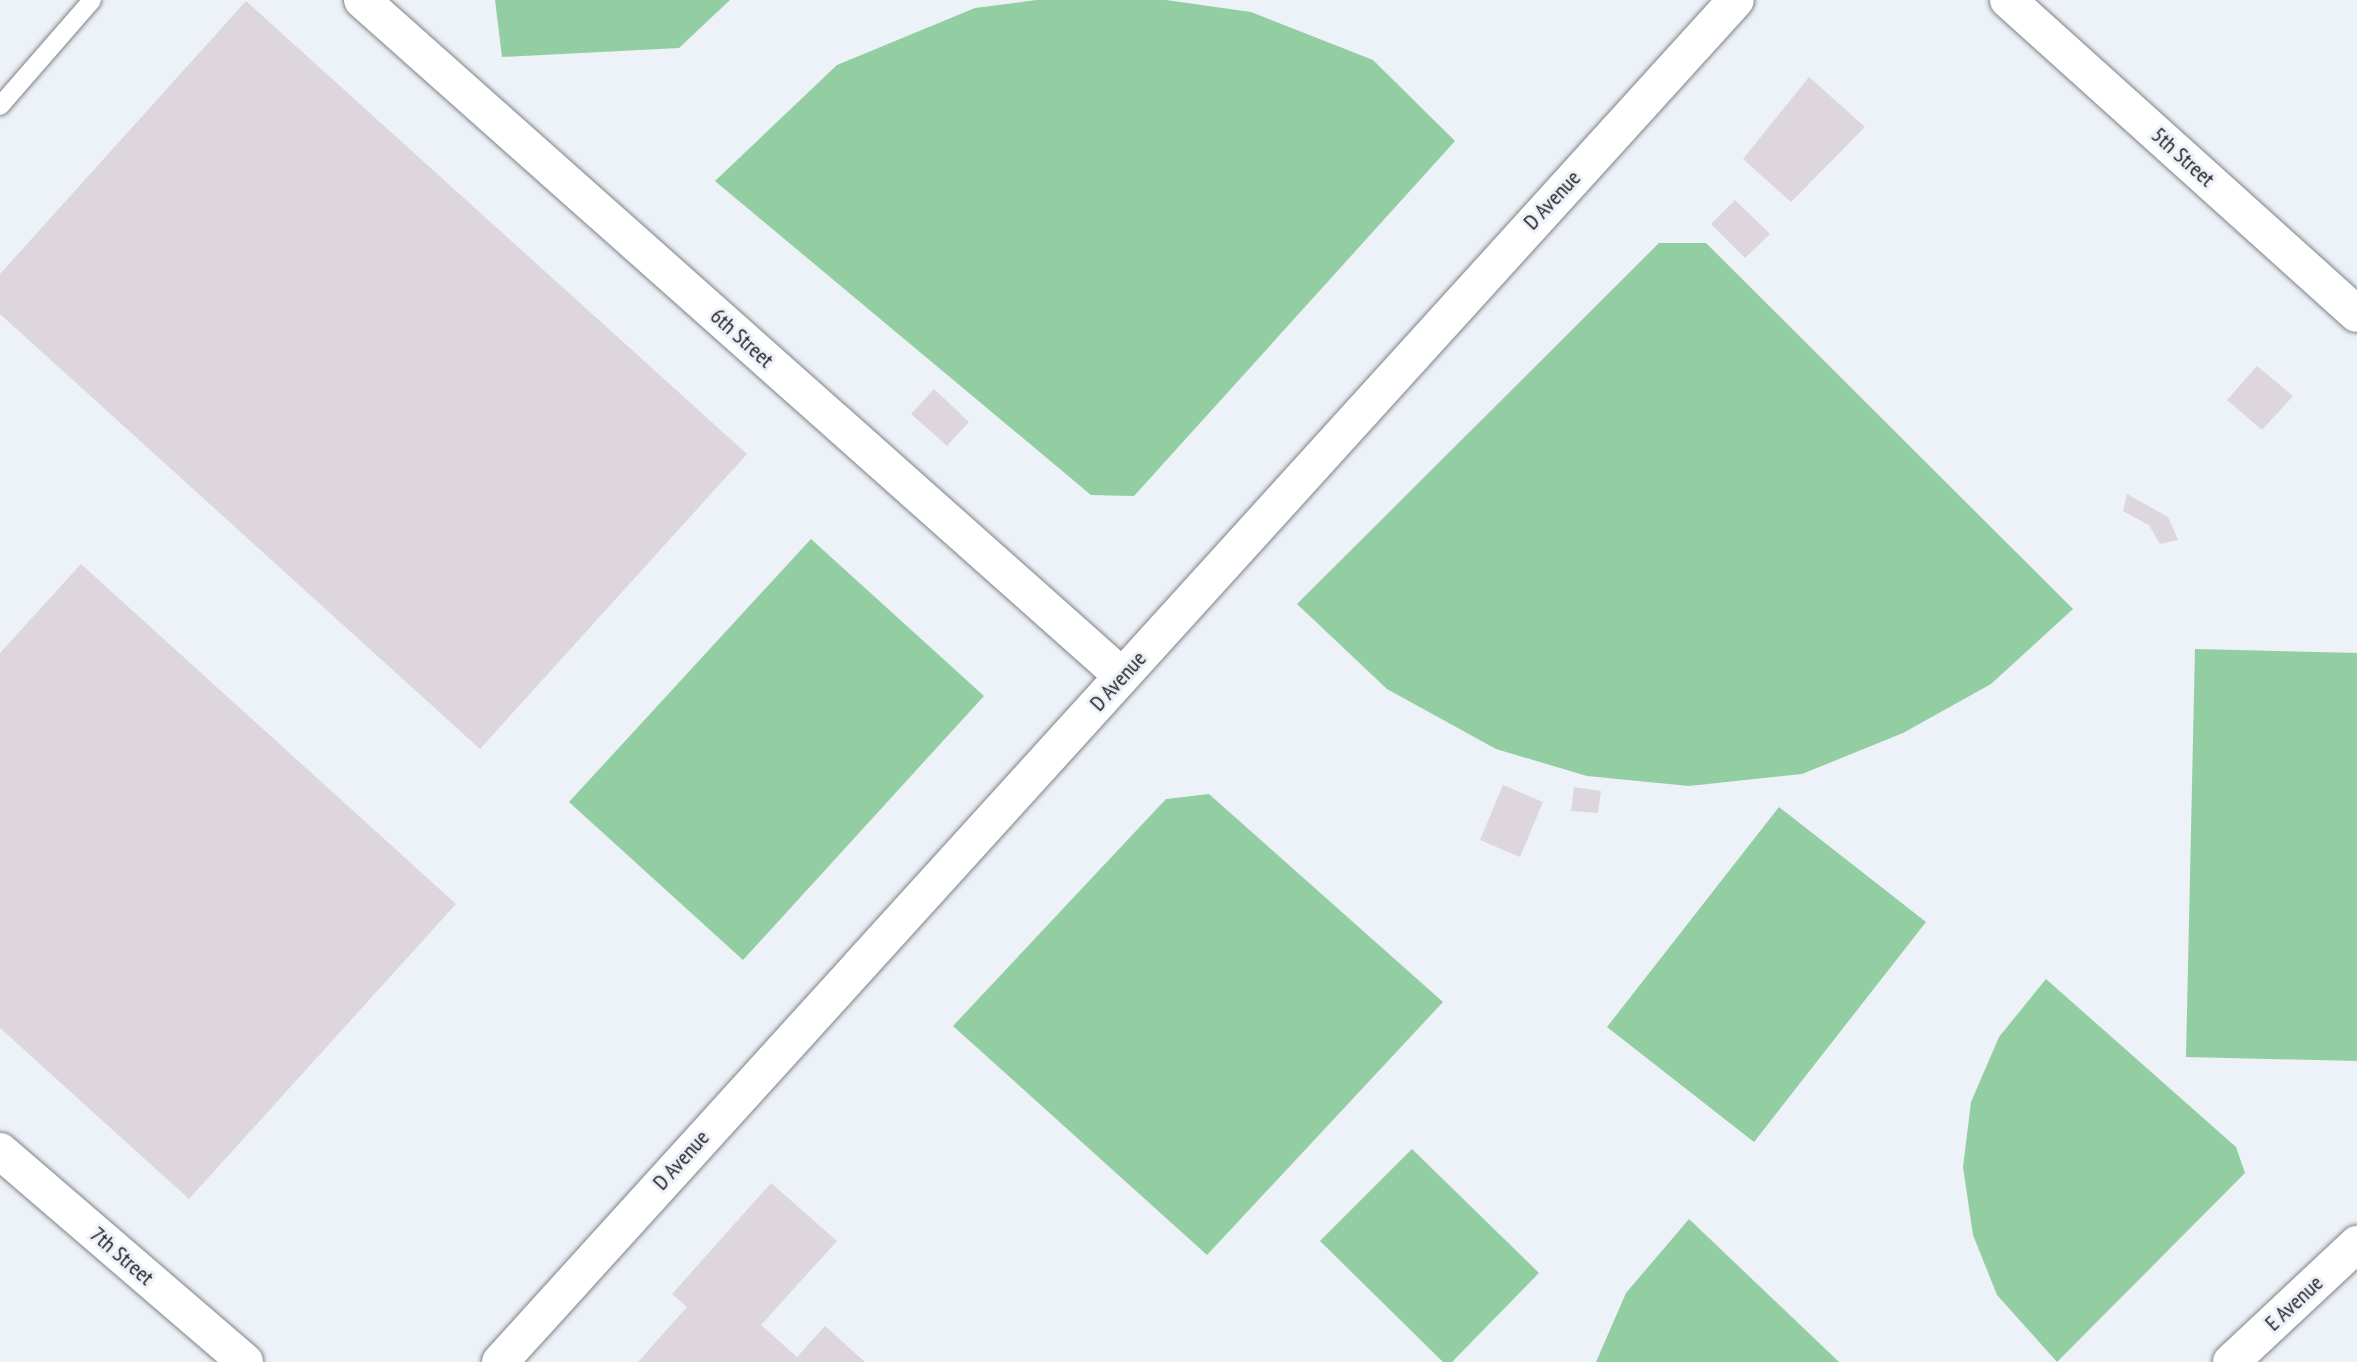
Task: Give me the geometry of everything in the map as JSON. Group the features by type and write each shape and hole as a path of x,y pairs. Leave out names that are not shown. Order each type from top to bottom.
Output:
{"street":[{"name":"6th Street","path":"362,0 1122,676"},
{"name":"D Avenue","path":"500,1362 1736,0"},
{"name":"5th Street","path":"2008,0 2357,314"},
{"name":"7th Street","path":"0,1151 245,1362"},
{"name":"E Avenue","path":"2231,1362 2357,1244"}],"lane":[{"path":"0,106 92,0"}],"green space":[{"path":"495,0 730,0 679,48 502,57"},
{"path":"1037,0 1166,0 1251,12 1373,60 1455,141 1134,496 1091,495 715,181 837,65 975,8"},
{"path":"1659,243 1706,243 2073,609 1991,684 1903,733 1802,774 1689,786 1587,776 1496,749 1387,689 1297,604"},
{"path":"811,539 984,696 743,960 569,802"},
{"path":"2195,649 2357,653 2357,1061 2186,1057"},
{"path":"1209,794 1443,1002 1207,1255 953,1026 1166,799"},
{"path":"1779,807 1926,922 1754,1142 1607,1027"},
{"path":"2046,979 2236,1147 2245,1173 2057,1362 1997,1295 1973,1235 1963,1167 1971,1102 1999,1037"},
{"path":"1412,1149 1539,1273 1452,1362 1443,1362 1320,1241"},
{"path":"1689,1219 1839,1362 1596,1362 1626,1293"}],"building":[{"path":"246,1 747,454 480,749 0,314 0,274"},
{"path":"1809,77 1865,127 1791,202 1743,159"},
{"path":"1735,200 1770,234 1745,258 1711,224"},
{"path":"2257,366 2293,396 2262,430 2227,400"},
{"path":"934,389 969,422 947,446 911,414"},
{"path":"2127,494 2168,517 2178,540 2160,544 2149,525 2123,511"},
{"path":"81,564 456,904 189,1199 0,1028 0,653"},
{"path":"1503,785 1543,802 1520,857 1480,840"},
{"path":"1574,787 1601,791 1598,813 1571,811"},
{"path":"771,1183 837,1241 761,1325 797,1357 825,1326 865,1362 638,1362 687,1307 672,1294"}]}
